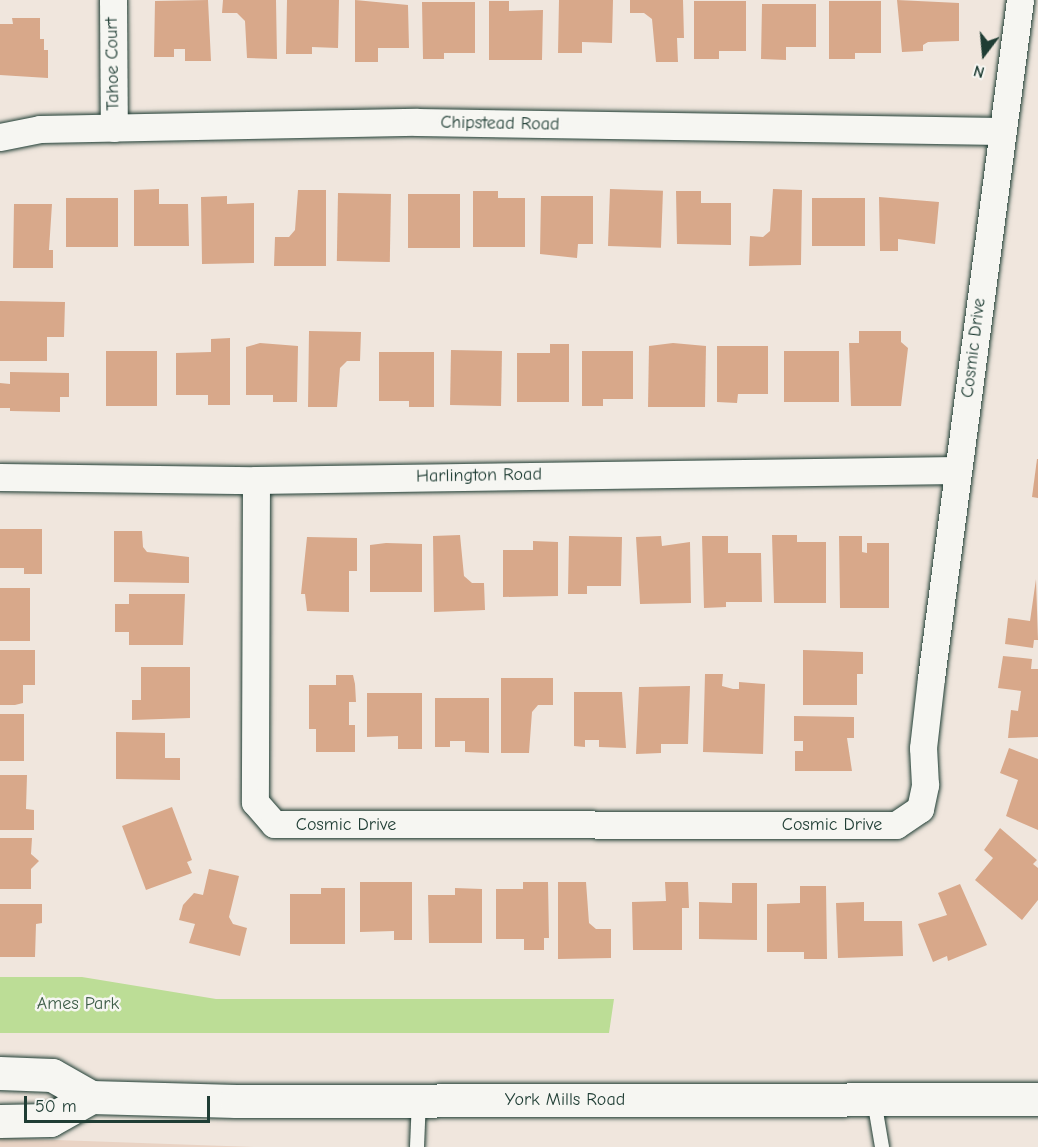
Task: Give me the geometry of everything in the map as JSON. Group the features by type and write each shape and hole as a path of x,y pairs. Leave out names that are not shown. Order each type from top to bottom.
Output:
{"main road":[{"name":"York Mills Road","path":"0,1073 52,1075 92,1097 419,1100 1038,1099"},
{"name":"York Mills Road","path":"0,1121 50,1120 92,1097"}],"street":[{"name":"Tahoe Court","path":"113,0 114,128"},
{"name":"Cosmic Drive","path":"256,480 255,802 274,824 896,825 920,809 925,784 924,736 1001,131 1020,0"},
{"name":"Chipstead Road","path":"0,137 40,129 417,122 1001,131"},
{"name":"Harlington Road","path":"0,477 256,480 957,470"}],"lane":[{"path":"417,1147 419,1100"},
{"path":"874,1100 882,1147"}],"shaded area":[{"path":"0,1138 254,1147 0,1147"}],"green space":[{"name":"Ames Park","path":"0,977 82,977 216,999 614,999 609,1033 0,1033"}],"building":[{"path":"208,0 211,61 185,61 185,49 174,49 174,57 154,57 155,1"},
{"path":"223,0 276,0 277,59 247,58 245,21 237,13 222,13"},
{"path":"287,0 339,0 338,48 312,47 312,54 286,54"},
{"path":"355,0 408,5 409,48 378,48 378,62 355,62"},
{"path":"559,0 613,0 612,43 582,42 582,53 558,53"},
{"path":"630,0 683,0 684,38 677,38 678,62 656,62 652,19 644,13 630,13"},
{"path":"897,0 959,3 959,41 928,42 923,45 923,51 902,52"},
{"path":"489,1 509,1 509,11 543,10 542,60 489,60"},
{"path":"694,1 746,1 746,51 719,51 719,59 694,59"},
{"path":"829,1 881,1 881,53 855,53 855,59 829,59"},
{"path":"422,2 475,2 475,53 444,53 444,59 423,59"},
{"path":"762,4 816,4 816,47 786,47 786,60 761,59"},
{"path":"12,18 40,18 40,39 44,39 44,50 48,50 48,78 0,75 0,24 13,24"},
{"path":"159,189 159,204 188,204 189,246 134,246 134,190"},
{"path":"610,189 663,191 661,248 608,246"},
{"path":"773,189 802,190 801,265 749,266 750,236 763,237 770,231"},
{"path":"298,190 326,190 326,266 274,266 275,237 289,237 295,230"},
{"path":"473,191 498,191 498,198 525,198 525,247 473,247"},
{"path":"676,191 701,191 701,203 731,203 731,245 677,244"},
{"path":"338,193 391,194 390,262 337,261"},
{"path":"408,194 460,194 460,248 408,248"},
{"path":"227,196 227,204 254,203 254,263 202,264 201,197"},
{"path":"541,196 593,196 593,244 578,244 577,258 540,254"},
{"path":"879,197 939,202 935,244 898,239 898,251 880,251"},
{"path":"66,198 118,198 118,247 66,247"},
{"path":"812,198 865,198 865,246 812,246"},
{"path":"14,204 52,204 49,250 53,250 53,268 13,268"},
{"path":"0,301 65,302 64,337 47,337 47,361 0,361"},
{"path":"309,331 361,332 360,361 347,361 340,368 337,407 308,407"},
{"path":"859,331 901,331 901,342 908,348 901,406 851,406 849,343 859,343"},
{"path":"230,338 230,405 208,405 208,395 176,395 176,353 211,352 211,339"},
{"path":"260,343 298,346 297,402 273,402 273,395 246,395 246,347"},
{"path":"673,343 706,346 705,407 648,407 649,346"},
{"path":"550,344 569,344 569,402 517,402 517,353 550,353"},
{"path":"717,346 768,346 768,394 738,394 737,403 717,402"},
{"path":"451,350 502,351 501,406 450,405"},
{"path":"106,351 157,351 157,406 106,406"},
{"path":"582,351 633,351 633,399 603,399 603,406 582,406"},
{"path":"784,351 839,351 839,402 784,402"},
{"path":"379,352 434,352 434,407 409,407 409,401 379,401"},
{"path":"10,372 69,373 69,397 60,397 60,412 10,411 10,408 0,408 0,383 10,384"},
{"path":"1038,459 1038,498 1032,497"},
{"path":"0,529 42,529 42,574 24,574 24,568 0,568"},
{"path":"114,531 142,531 143,547 147,552 189,557 189,583 114,582"},
{"path":"460,535 464,576 472,583 484,583 485,610 434,612 433,536"},
{"path":"772,535 797,535 797,542 826,542 826,603 774,603"},
{"path":"569,536 622,537 621,586 587,586 587,594 568,594"},
{"path":"661,536 662,546 690,542 691,603 640,604 636,537"},
{"path":"702,536 728,536 728,553 761,553 762,602 726,602 726,607 704,608"},
{"path":"839,536 862,536 862,552 867,553 867,543 889,543 889,608 840,608"},
{"path":"307,537 357,538 357,571 349,571 349,612 307,611 305,594 301,594"},
{"path":"533,541 558,542 558,596 503,597 503,550 533,550"},
{"path":"422,544 422,592 370,592 370,545"},
{"path":"1036,579 1038,640 1034,640 1033,648 1005,644 1008,618 1030,621"},
{"path":"0,588 30,588 30,641 0,641"},
{"path":"129,594 185,594 183,645 129,645 129,632 115,632 115,604 129,604"},
{"path":"0,650 35,650 35,685 23,685 23,703 0,705"},
{"path":"803,650 863,652 863,674 857,674 857,705 803,705"},
{"path":"1003,656 1032,659 1031,669 1038,669 1038,737 1008,738 1011,710 1018,711 1021,691 998,688"},
{"path":"141,667 190,667 190,718 132,720 132,700 141,700"},
{"path":"705,674 723,674 722,686 733,689 739,689 739,682 765,684 763,754 703,752"},
{"path":"336,675 353,675 356,702 349,702 349,725 355,725 355,752 316,752 316,729 309,729 309,685 336,685"},
{"path":"501,678 553,678 553,705 538,705 532,712 529,753 501,753"},
{"path":"690,686 688,744 661,744 661,753 636,754 639,687"},
{"path":"574,692 622,692 626,748 599,747 599,740 585,740 585,747 574,746"},
{"path":"367,693 422,693 422,749 398,749 398,736 367,737"},
{"path":"435,698 489,698 489,753 465,752 465,741 450,741 450,747 435,747"},
{"path":"0,714 24,714 24,761 0,761"},
{"path":"794,716 854,717 854,738 847,738 852,771 795,771 795,751 803,751 803,741 794,741"},
{"path":"116,732 165,733 165,758 180,758 180,780 116,779"},
{"path":"1009,748 1038,759 1038,830 1006,816 1018,780 1000,773"},
{"path":"0,775 27,775 26,809 34,810 34,830 0,830"},
{"path":"172,807 192,860 187,862 192,873 146,890 122,826"},
{"path":"1000,828 1037,860 1033,864 1038,868 1038,900 1022,920 975,880 993,858 984,850"},
{"path":"0,838 32,838 31,854 39,861 31,869 31,889 0,889"},
{"path":"209,869 239,876 229,917 233,924 247,928 240,956 189,943 195,924 179,920 183,905 194,893 203,895"},
{"path":"360,882 412,882 412,940 394,940 394,931 360,932"},
{"path":"523,882 548,882 549,938 544,938 544,950 524,950 524,939 496,939 496,889 523,889"},
{"path":"558,882 586,882 589,923 596,929 611,929 611,958 558,959"},
{"path":"665,882 688,882 689,908 682,908 682,950 633,950 632,902 666,901"},
{"path":"732,883 757,883 757,940 699,939 699,902 732,903"},
{"path":"960,884 987,945 948,961 947,956 933,962 918,924 947,915 938,893"},
{"path":"800,886 826,886 827,959 804,959 804,952 767,952 767,904 800,903"},
{"path":"321,888 345,888 345,944 290,944 290,894 321,894"},
{"path":"455,888 482,889 482,943 429,943 428,895 455,895"},
{"path":"864,902 864,921 902,921 903,956 838,958 836,903"},
{"path":"0,904 42,904 42,923 36,924 35,957 0,957"}]}
